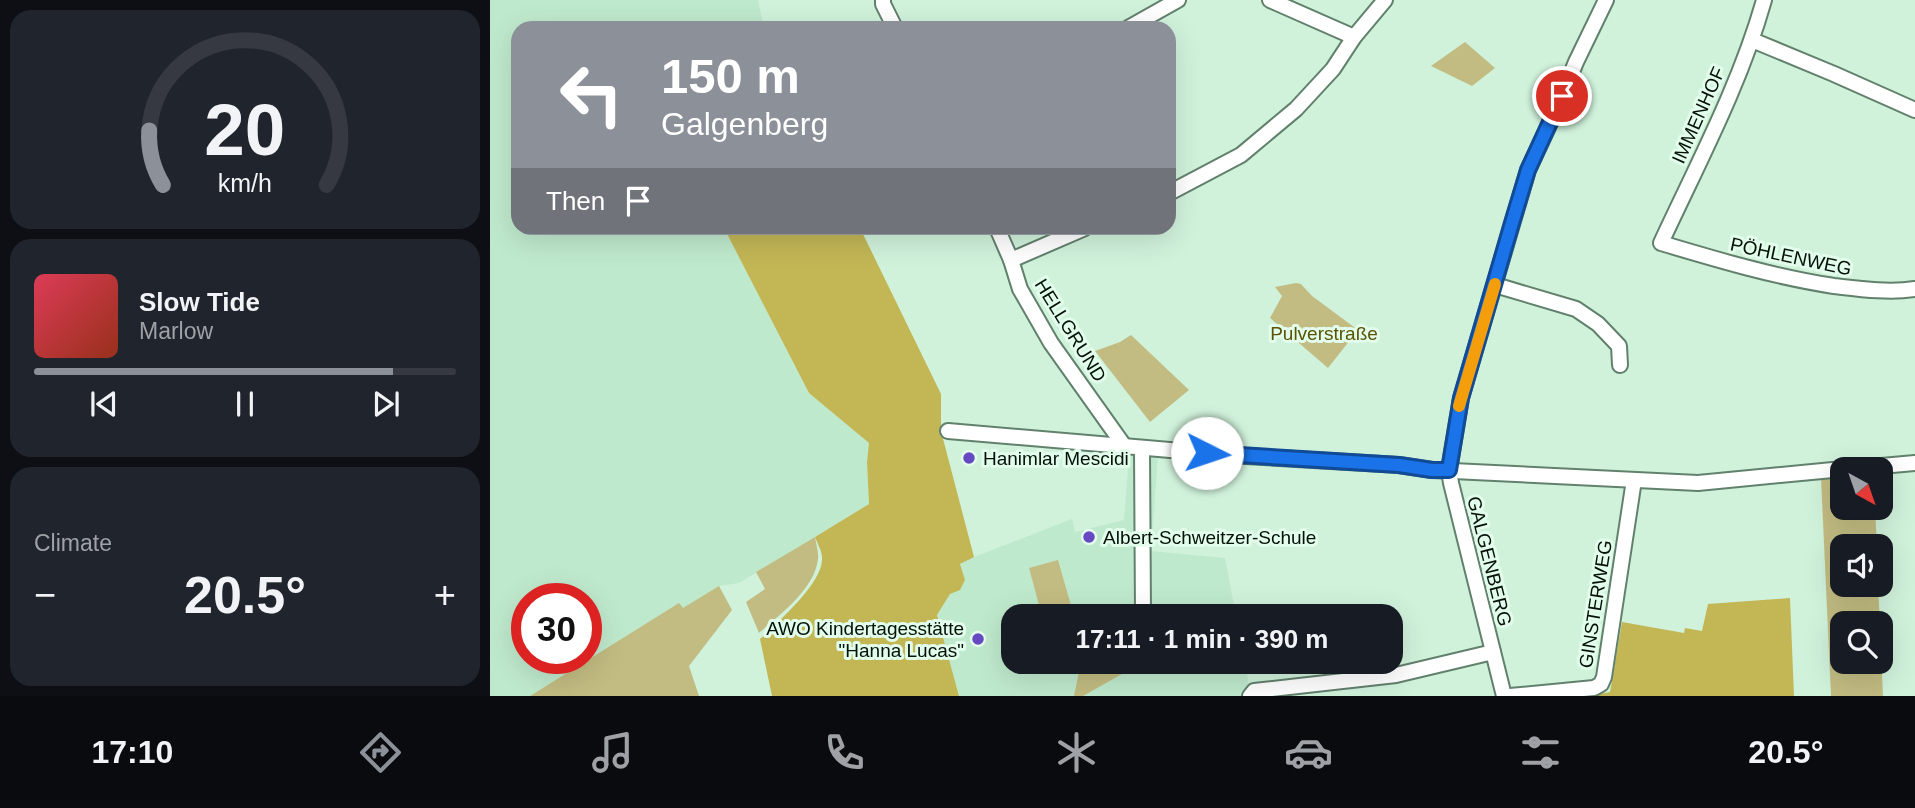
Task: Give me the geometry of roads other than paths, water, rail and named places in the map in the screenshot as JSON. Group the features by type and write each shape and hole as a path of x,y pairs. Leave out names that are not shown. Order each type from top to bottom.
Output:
{"street":[{"path":"883,0 892,21"},
{"path":"1140,21 1178,0"},
{"path":"1270,0 1352,41"},
{"path":"1176,189 1229,162 1253,146 1296,109 1334,69 1352,41 1385,0"},
{"name":"GALGENBERG","path":"1504,696 1449,470 1461,398 1528,170 1606,0"},
{"name":"IMMENHOF","path":"1661,243 1724,108 1752,40 1764,0"},
{"path":"1752,40 1915,110"},
{"name":"HELLGRUND","path":"1000,235 1020,289 1051,343 1125,447"},
{"path":"1011,260 1069,235"},
{"name":"PÖHLENWEG","path":"1661,243 1793,279 1864,290 1915,289"},
{"path":"1495,285 1576,309 1598,324 1619,346 1620,365"},
{"path":"948,430 1125,447 1399,465 1432,470 1698,483 1830,470"},
{"path":"1142,448 1143,604"},
{"path":"1894,465 1915,463"},
{"name":"GINSTERWEG","path":"1510,696 1594,688 1601,684 1634,480"},
{"path":"1251,696 1254,691 1396,675 1493,652"}],"place":[{"name":"Hanimlar Mescidi","path":"969,458"},
{"name":"Albert-Schweitzer-Schule","path":"1089,537"},
{"name":"AWO Kindertagesstätte \"Hanna Lucas\"","path":"978,639"}],"park label":[{"name":"Pulverstraße","path":"1324,333"}]}
